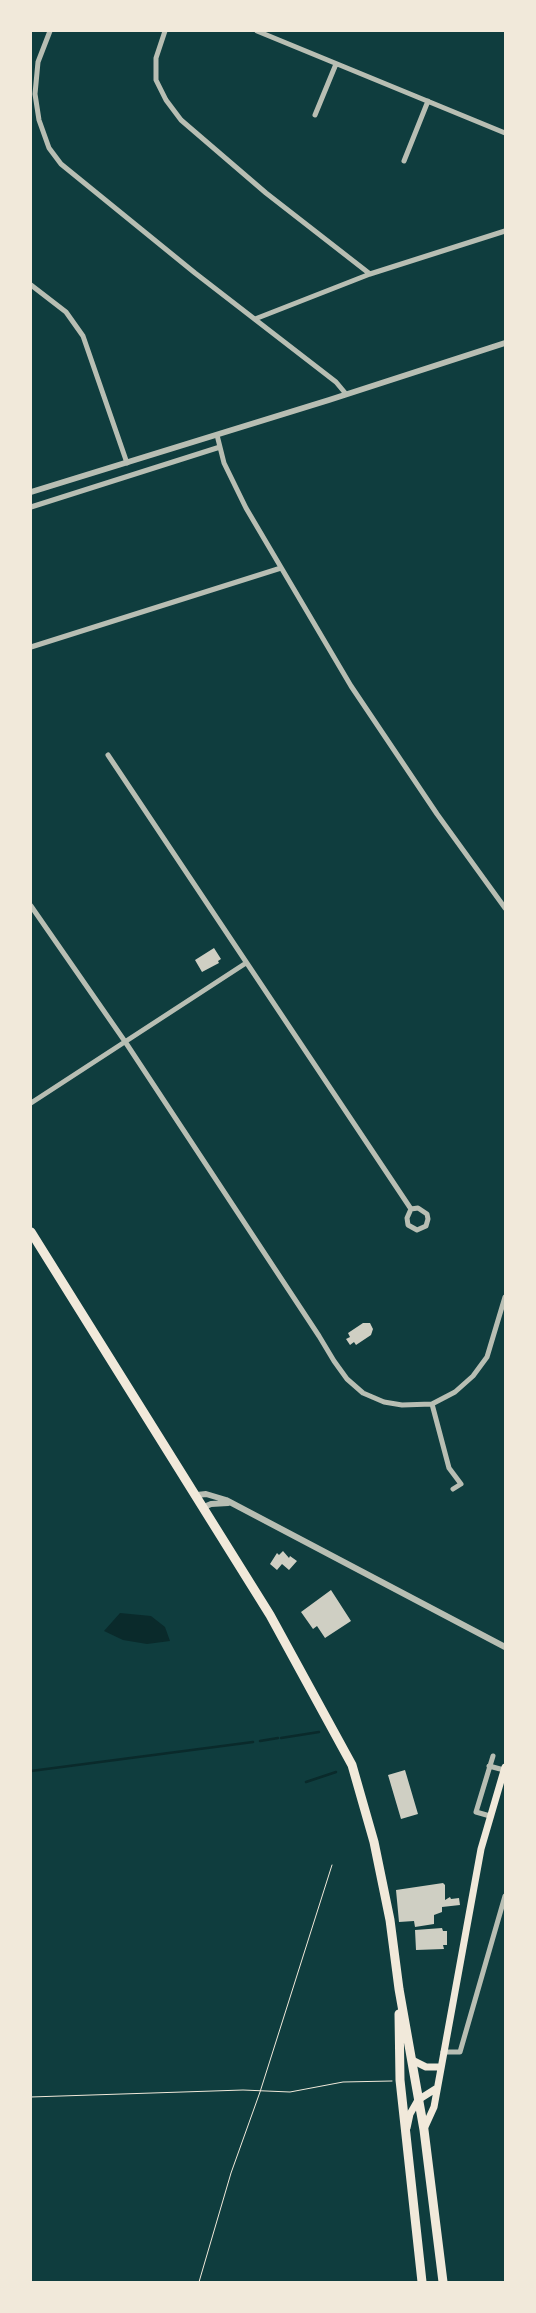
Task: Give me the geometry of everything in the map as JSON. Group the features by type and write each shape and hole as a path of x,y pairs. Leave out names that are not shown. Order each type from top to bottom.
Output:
{"highway":[{"path":"31,1232 270,1615 352,1765 376,1853 390,1920 399,1988 424,2130 443,2282"},
{"path":"399,1988 400,2080 422,2282"}],"main road":[{"path":"424,2130 434,2107 479,1858 504,1768"},
{"path":"412,2060 426,2067 441,2067"},
{"path":"405,2134 410,2114 418,2100 437,2088"}],"street":[{"path":"50,31 38,62 35,94 39,120 48,148 62,164 195,273 336,382 346,394"},
{"path":"165,31 156,58 156,80 166,100 181,120 266,193 370,274"},
{"path":"257,31 505,133"},
{"path":"315,115 336,64"},
{"path":"404,161 428,101"},
{"path":"31,122 39,120"},
{"path":"255,319 370,274 505,231"},
{"path":"31,285 66,312 82,336 127,463"},
{"path":"31,492 256,423 505,343"},
{"path":"217,435 224,463 242,499 352,686 437,814 505,908"},
{"path":"31,507 220,447"},
{"path":"31,647 281,568"},
{"path":"108,755 411,1209"},
{"path":"31,906 126,1043 347,1379 363,1393 384,1402 402,1405 432,1404 455,1392 473,1376 487,1357 505,1297"},
{"path":"31,1102 126,1043 246,963"},
{"path":"418,1208 427,1214 426,1226 417,1230 408,1225 407,1218 411,1209 418,1208"},
{"path":"432,1404 449,1468 467,1489"},
{"path":"453,1489 461,1484"},
{"path":"196,1495 211,1495 226,1500 228,1503 505,1646"},
{"path":"204,1507 211,1504 228,1503"},
{"path":"490,1816 476,1812 492,1756"},
{"path":"489,1766 504,1768"},
{"path":"443,2052 460,2052 505,1896"}],"path":[{"path":"199,2282 231,2173 260,2092 332,1866"},
{"path":"31,2097 243,2090 290,2092 343,2082 400,2080"}],"water":[{"path":"120,1613 151,1616 165,1627 170,1641 147,1644 123,1640 104,1631"}],"building":[{"path":"214,948 221,959 218,961 219,963 202,972 195,960"},
{"path":"363,1323 370,1323 373,1329 371,1335 356,1345 354,1342 350,1345 346,1339 350,1337 348,1333"},
{"path":"283,1551 289,1558 290,1556 297,1561 289,1570 282,1564 277,1570 270,1564 277,1553 279,1555"},
{"path":"331,1590 351,1621 325,1638 317,1626 313,1629 301,1612"},
{"path":"405,1770 418,1814 401,1819 388,1775"},
{"path":"443,1883 445,1885 445,1900 450,1897 451,1899 459,1898 460,1905 442,1907 442,1912 434,1915 434,1924 415,1927 414,1921 399,1922 396,1890"},
{"path":"442,1928 443,1931 447,1931 447,1945 443,1945 444,1949 416,1950 415,1930"}],"waterway":[{"path":"281,1738 319,1732"},
{"path":"260,1741 278,1738"},
{"path":"31,1771 253,1742"},
{"path":"306,1782 336,1772"}]}
